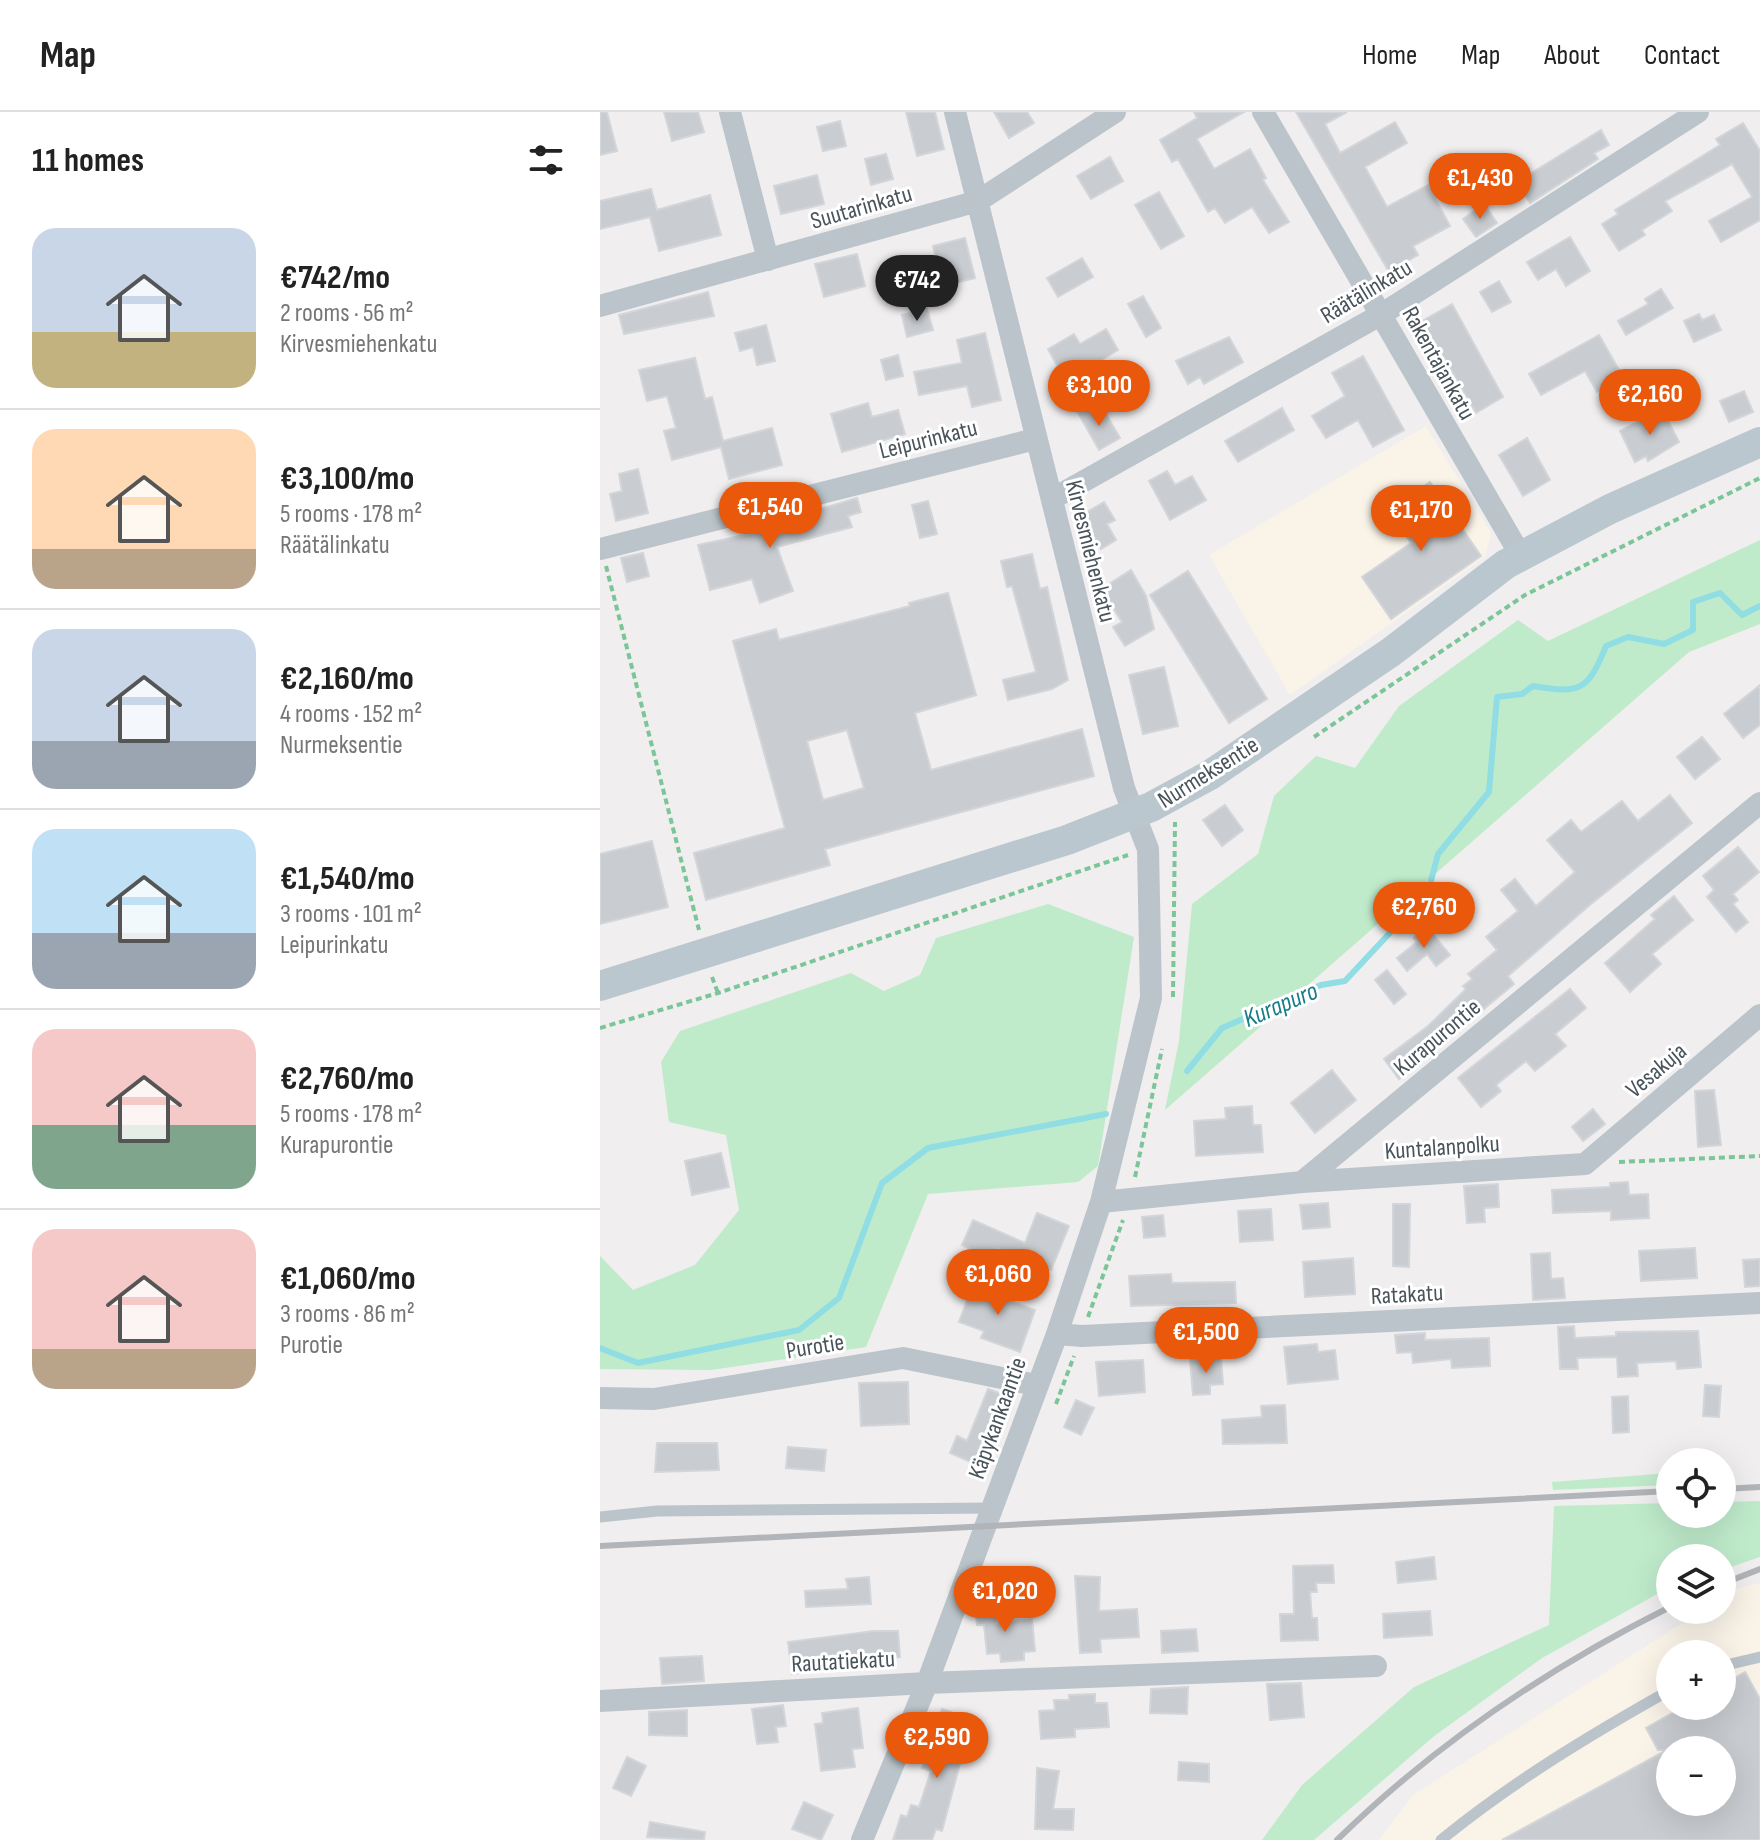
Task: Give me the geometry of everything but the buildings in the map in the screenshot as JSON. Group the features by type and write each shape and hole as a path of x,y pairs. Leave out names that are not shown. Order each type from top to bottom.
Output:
{"street":[{"path":"730,112 768,260"},
{"name":"Kirvesmiehenkatu","path":"955,112 1035,439 1133,815"},
{"name":"Suutarinkatu","path":"600,306 978,201 1115,112"},
{"name":"Rakentajankatu","path":"1263,112 1521,556"},
{"name":"Räätälinkatu","path":"1052,499 1382,314 1698,112"},
{"name":"Leipurinkatu","path":"601,549 1035,439"},
{"name":"Nurmeksentie","path":"600,986 1067,840 1133,815 1210,775 1391,652 1521,556 1610,509 1760,442"},
{"name":"Kurapurontie","path":"1302,1182 1760,803"},
{"name":"Käpykankaantie","path":"862,1840 927,1683 1057,1334 1101,1202 1151,998 1148,849 1133,815"},
{"name":"Vesakuja","path":"1585,1164 1760,1015"},
{"name":"Kuntalanpolku","path":"1302,1182 1585,1164"},
{"path":"1101,1202 1302,1182"},
{"name":"Ratakatu","path":"1057,1334 1082,1336 1760,1303"},
{"name":"Purotie","path":"600,1398 654,1399 903,1358 1036,1385"},
{"name":"Rautatiekatu","path":"600,1701 927,1683 1376,1666"}],"lane":[{"path":"600,1517 672,1511 991,1508"},
{"path":"1736,1663 1760,1657"},
{"path":"1441,1840 1486,1804 1601,1729 1656,1698"}],"path":[{"path":"601,549 705,954 718,993"},
{"path":"1585,1164 1760,1156"}],"shaded area":[{"path":"1426,426 1491,533 1485,557 1290,695 1209,555"},
{"path":"1760,1583 1760,1840 1379,1840 1413,1795 1681,1624 1736,1624 1736,1589"}],"green space":[{"path":"1760,540 1760,624 1689,652 1165,1110 1179,1041 1192,904 1258,854 1274,796 1316,756 1355,768 1399,706 1518,620 1548,641"},
{"path":"1048,904 1134,937 1098,1166 1078,1182 928,1194 866,1347 711,1370 600,1369 600,1256 633,1290 695,1265 739,1210 726,1135 669,1122 661,1062 680,1031 851,973 884,991 920,975 936,938"},
{"path":"1656,1474 1656,1486 1553,1490 1552,1482"},
{"path":"1760,1501 1760,1557 1736,1565 1736,1544 1656,1544 1656,1595 1542,1658 1433,1737 1314,1840 1262,1840 1302,1785 1414,1687 1549,1625 1554,1506 1656,1503 1656,1528 1736,1528 1736,1502"}],"waterway":[{"name":"Kurapuro","path":"1187,1071 1222,1028 1321,985 1345,981 1428,892 1438,854 1489,792 1497,697 1522,694 1533,686 1562,689 1580,686 1594,672 1606,646 1628,637 1664,644 1693,630 1693,602 1720,593 1742,615 1760,606"},
{"path":"600,1348 638,1363 799,1330 839,1298 882,1183 928,1148 1106,1114"}],"railway":[{"path":"1736,1488 1760,1487"},
{"path":"600,1546 1656,1492"},
{"path":"1736,1578 1760,1569"},
{"path":"1337,1840 1413,1772 1494,1710 1580,1656 1656,1614"}]}
